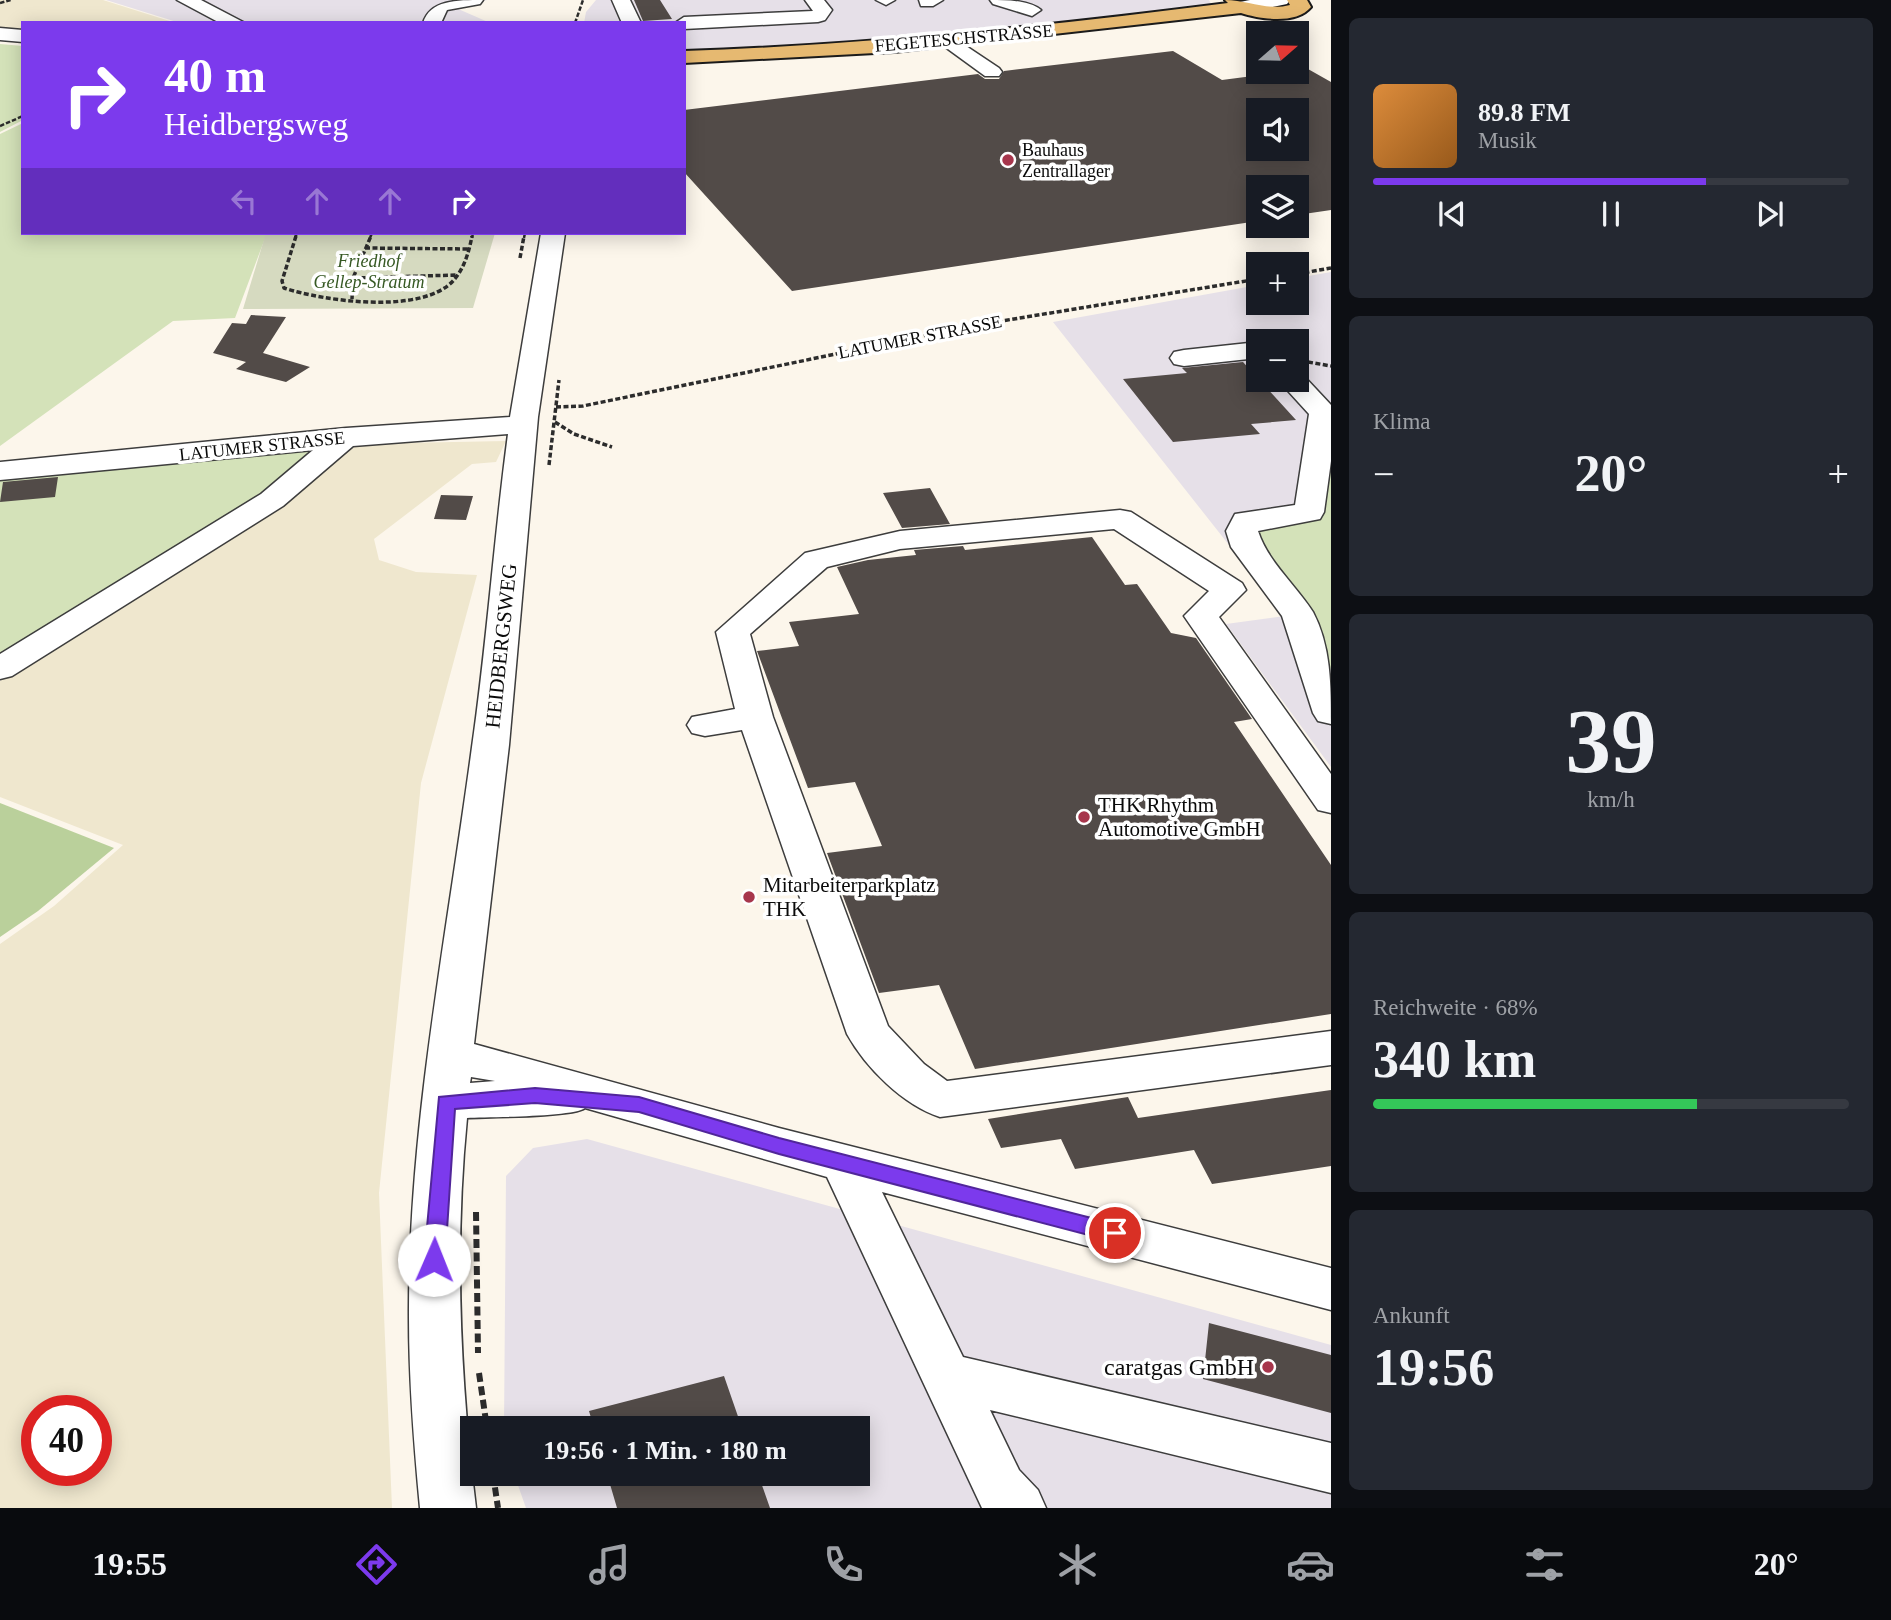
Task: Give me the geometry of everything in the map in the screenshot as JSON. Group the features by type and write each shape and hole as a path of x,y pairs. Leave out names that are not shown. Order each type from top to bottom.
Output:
{"main road":[{"name":"FEGETESCHSTRASSE","path":"686,57 806,52 948,40 1238,3 1270,12 1289,12 1301,7 1297,0"}],"street":[{"path":"432,21 437,2 474,0"},
{"path":"621,0 631,21"},
{"path":"686,23 818,16 823,10 814,0"},
{"path":"999,0 1032,10"},
{"path":"1238,3 1281,0"},
{"path":"184,4 231,21"},
{"path":"0,34 21,36"},
{"path":"948,40 992,72"},
{"name":"HEIDBERGSWEG","path":"448,1508 435,1367 434,1236 448,1081 491,744 539,423 553,235"},
{"path":"1184,358 1246,351"},
{"path":"1309,387 1323,405 1323,413 1308,512 1247,521 1242,531 1247,547 1298,615 1331,713"},
{"name":"LATUMER STRASSE","path":"0,471 470,426 539,423"},
{"path":"0,669 272,500 346,438"},
{"path":"1331,801 1201,616 1230,590 1120,519 900,540 816,560 733,632 755,717 869,1034 908,1076 940,1099 1331,1048"},
{"path":"705,725 755,717"},
{"path":"448,1081 535,1096 639,1105 844,1163 1331,1289"},
{"path":"844,1163 1000,1488 1018,1508"},
{"path":"946,1376 1331,1468"}],"path":[{"path":"0,3 11,0"},
{"path":"576,21 583,0"},
{"path":"0,126 21,117"},
{"path":"296,235 282,281 284,288 314,298 390,300 439,291 458,275 472,235"},
{"path":"352,299 353,278 371,235"},
{"path":"520,258 525,235"},
{"path":"365,248 469,249"},
{"path":"1309,272 1331,268"},
{"path":"353,278 458,275"},
{"name":"LATUMER STRASSE","path":"556,407 583,406 977,325 1246,281"},
{"path":"1309,369 1331,366"},
{"path":"539,423 586,436 612,447"},
{"path":"495,1486 498,1508"}],"shaded area":[{"path":"0,0 103,0 170,21 21,21 21,40 0,39"},
{"path":"106,0 487,0 456,8 486,21 174,21"},
{"path":"596,0 1209,0 1211,4 1046,26 856,43 686,53 686,21 584,21 586,12"},
{"path":"1331,272 1331,767 1226,624 1285,616 1053,322 1246,287 1246,315 1309,315 1309,276"},
{"path":"506,441 496,462 472,464 374,539 379,560 416,572 477,575 421,783 379,1193 392,1508 0,1508 0,944 54,906 123,845 0,797 0,681 266,510 351,444"},
{"path":"587,1139 1331,1345 1331,1508 526,1508 518,1486 870,1486 870,1416 504,1416 506,1176 533,1148"}],"green space":[{"path":"0,44 21,46 21,121 0,132"},
{"path":"21,124 21,235 266,235 235,318 173,321 0,446 0,134"},
{"name":"Friedhof Gellep-Stratum","path":"265,235 494,235 473,308 243,309"},
{"path":"329,446 261,499 0,664 0,476"},
{"path":"1331,446 1331,671 1318,631 1256,541 1259,522 1322,513"},
{"path":"0,803 114,848 38,911 0,937"}],"building":[{"path":"634,0 660,0 672,19 643,21"},
{"name":"Bauhaus Zentrallager","path":"1173,51 1222,80 1246,77 1246,84 1309,84 1309,70 1331,82 1331,210 1309,213 1309,175 1246,175 1246,223 792,291 686,174 686,110 978,74 985,79 999,79 1004,71"},
{"path":"251,315 286,317 263,353 310,367 286,382 236,369 246,362 213,353 232,323 246,324"},
{"path":"1243,362 1246,365 1246,392 1270,392 1296,420 1251,424 1260,434 1173,442 1123,379 1187,373 1182,368"},
{"path":"58,477 55,497 0,502 3,482"},
{"path":"930,488 950,524 902,528 883,493"},
{"path":"441,495 473,496 466,520 434,519"},
{"name":"THK Rhythm Automotive GmbH","path":"1092,537 1125,585 1137,584 1171,633 1196,638 1252,719 1234,722 1331,865 1331,1014 975,1069 939,985 879,993 827,853 882,846 855,782 808,788 757,651 799,646 789,622 859,614 837,567 868,560 916,555 914,550 963,546 965,550"},
{"path":"1331,1090 1331,1166 1212,1184 1194,1150 1075,1169 1061,1139 1001,1148 988,1119 1128,1097 1138,1118"},
{"name":"caratgas GmbH","path":"1209,1323 1331,1355 1331,1413 1203,1379"},
{"path":"724,1376 738,1416 590,1416 589,1411"},
{"path":"611,1486 762,1486 770,1508 617,1508"}],"place":[{"name":"Bauhaus Zentrallager","path":"1008,160"},
{"name":"THK Rhythm Automotive GmbH","path":"1084,817"},
{"name":"Mitarbeiterparkplatz THK","path":"749,897"},
{"name":"caratgas GmbH","path":"1268,1367"}],"route":[{"path":"434,1260 446,1102 535,1096 639,1105 779,1146 1115,1233"}]}
